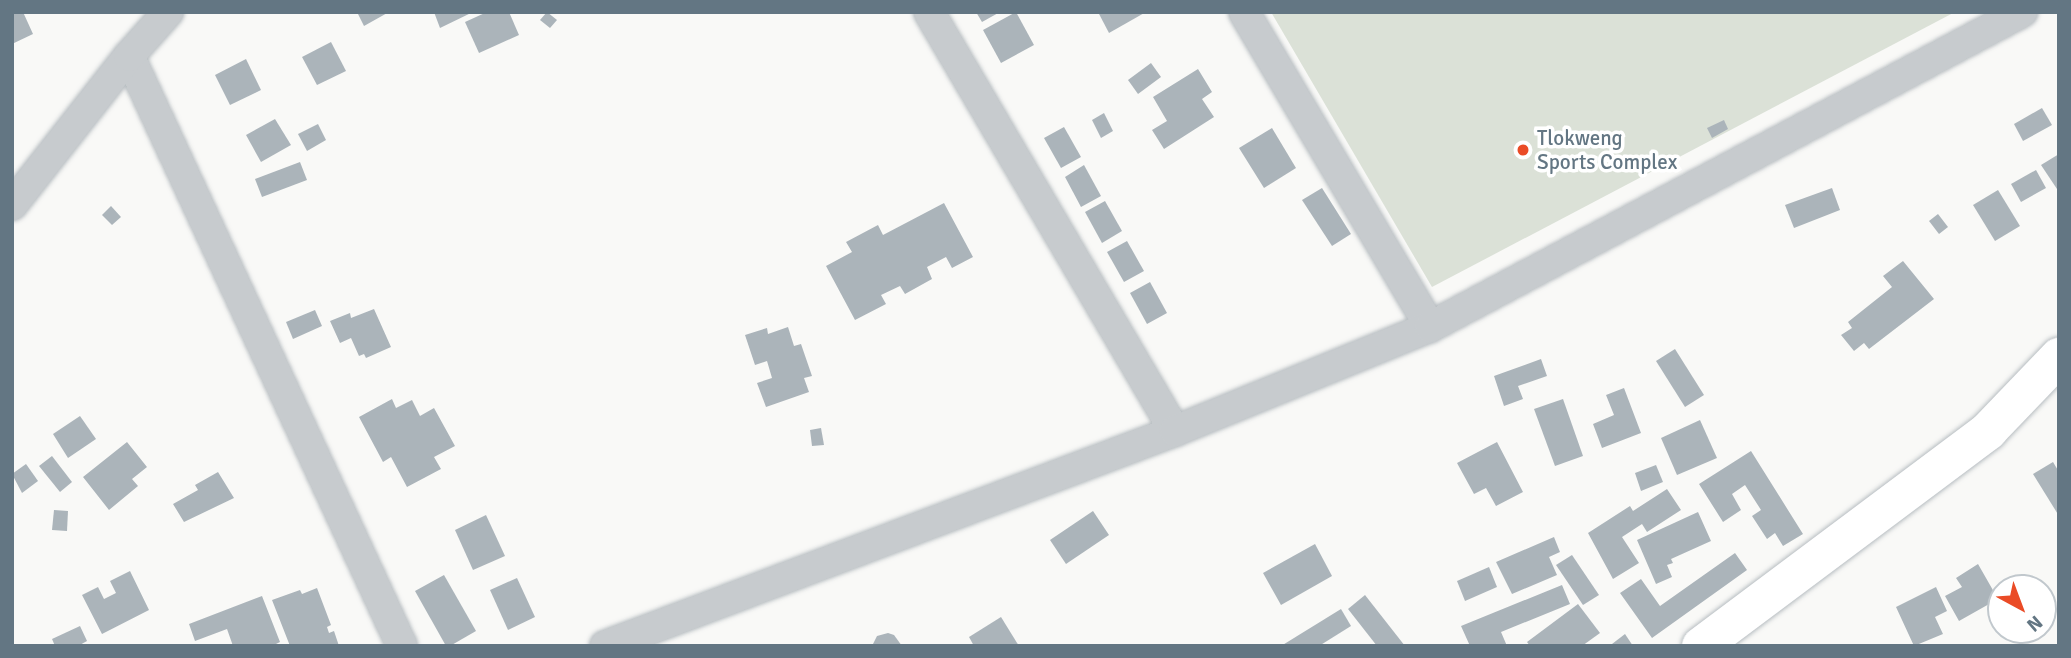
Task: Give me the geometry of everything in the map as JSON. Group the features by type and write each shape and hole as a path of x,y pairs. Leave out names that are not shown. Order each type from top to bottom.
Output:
{"street":[{"path":"12,205 129,56 168,12"},
{"path":"929,12 1175,432"},
{"path":"1244,12 1430,327"},
{"path":"605,646 1175,432 1430,327 2022,12"},
{"path":"129,56 402,646"},
{"path":"1701,646 1988,431 2059,356"}],"shaded area":[{"name":"Tlokweng Sports Complex","path":"1271,12 1955,12 1432,287"}],"building":[{"path":"12,12 23,12 33,34 12,44"},
{"path":"357,12 389,12 364,26"},
{"path":"434,12 473,12 440,28"},
{"path":"487,12 509,12 519,35 479,53 465,22"},
{"path":"547,12 557,20 550,28 540,20"},
{"path":"976,12 1000,12 982,22"},
{"path":"1016,12 1034,45 1001,63 983,30"},
{"path":"1098,12 1146,12 1109,33"},
{"path":"331,42 346,71 317,85 302,57"},
{"path":"246,59 261,90 230,105 215,75"},
{"path":"1151,63 1161,77 1138,94 1128,80"},
{"path":"1198,69 1212,92 1202,99 1214,117 1164,149 1152,130 1167,121 1153,97"},
{"path":"2042,108 2052,125 2023,141 2014,124"},
{"path":"1104,113 1113,131 1101,138 1092,120"},
{"path":"275,119 291,145 261,162 246,135"},
{"path":"1724,120 1728,129 1712,138 1707,128"},
{"path":"318,124 326,140 307,151 298,134"},
{"path":"1064,127 1081,157 1061,168 1044,138"},
{"path":"1272,128 1296,168 1264,188 1239,148"},
{"path":"2059,154 2059,192 2041,165"},
{"path":"300,162 307,180 262,197 255,179"},
{"path":"1084,165 1101,196 1081,207 1065,177"},
{"path":"2036,170 2046,188 2021,202 2011,184"},
{"path":"1322,188 1351,234 1332,246 1302,200"},
{"path":"1832,188 1840,210 1794,228 1785,205"},
{"path":"1998,190 2020,226 1995,241 1973,205"},
{"path":"1105,201 1122,231 1102,243 1085,212"},
{"path":"944,203 973,257 952,268 946,257 927,267 932,279 905,294 900,286 881,295 886,304 855,320 826,266 852,252 846,242 878,225 883,235"},
{"path":"111,206 121,217 112,225 102,215"},
{"path":"1938,214 1948,227 1939,234 1929,221"},
{"path":"1127,241 1144,271 1124,282 1107,252"},
{"path":"1903,261 1934,299 1869,349 1864,343 1854,351 1841,335 1852,328 1848,322 1892,287 1883,276"},
{"path":"1150,282 1167,313 1147,324 1130,293"},
{"path":"374,309 391,347 366,358 364,354 359,356 351,338 340,343 330,321 350,313 351,318"},
{"path":"315,310 322,326 293,339 286,322"},
{"path":"788,327 794,346 801,344 812,376 804,378 809,392 766,407 757,383 772,378 767,361 755,365 745,335 767,328 768,334"},
{"path":"1675,349 1704,395 1685,407 1656,361"},
{"path":"1541,359 1547,376 1518,386 1523,399 1504,406 1494,376"},
{"path":"1624,388 1641,433 1602,448 1593,424 1614,415 1606,395"},
{"path":"392,399 396,408 412,400 420,416 434,408 455,446 434,457 441,469 407,487 391,457 383,462 359,417"},
{"path":"1563,399 1583,456 1555,466 1534,409"},
{"path":"80,416 96,439 68,458 53,434"},
{"path":"1700,420 1717,458 1677,475 1661,438"},
{"path":"821,428 824,445 812,446 810,430"},
{"path":"127,442 147,467 132,479 138,486 109,510 83,477"},
{"path":"1497,442 1523,492 1496,506 1486,488 1474,494 1457,463"},
{"path":"1751,451 1803,534 1783,546 1775,533 1767,539 1752,516 1761,510 1745,485 1732,494 1741,510 1723,522 1699,484"},
{"path":"52,456 72,482 60,492 39,466"},
{"path":"2053,462 2059,472 2059,516 2033,474"},
{"path":"26,464 38,481 22,493 12,474"},
{"path":"1656,465 1663,482 1641,491 1635,473"},
{"path":"218,472 234,498 184,522 173,504 198,490 195,485"},
{"path":"1667,489 1681,510 1647,532 1642,524 1622,537 1639,563 1613,579 1588,533 1630,506 1633,511"},
{"path":"54,510 68,511 67,531 52,530"},
{"path":"1093,511 1109,535 1066,564 1050,540"},
{"path":"1698,512 1711,541 1671,559 1673,563 1667,565 1672,577 1656,584 1637,540"},
{"path":"486,515 505,556 473,570 455,530"},
{"path":"1554,537 1560,552 1549,557 1557,575 1512,594 1496,562"},
{"path":"1315,544 1332,576 1281,605 1263,573"},
{"path":"1735,553 1747,570 1652,638 1620,593 1641,579 1660,606"},
{"path":"1572,555 1599,595 1583,605 1556,565"},
{"path":"1978,564 1987,580 1987,605 1959,621 1945,596 1962,587 1956,578"},
{"path":"1489,567 1497,587 1465,601 1457,581"},
{"path":"130,571 149,610 102,634 82,595 98,587 104,599 116,593 110,581"},
{"path":"444,575 476,631 450,646 446,646 415,591"},
{"path":"517,578 535,617 508,630 490,590"},
{"path":"1562,585 1570,604 1501,632 1507,646 1470,646 1461,626"},
{"path":"1936,587 1947,611 1935,617 1943,634 1914,646 1896,607"},
{"path":"317,588 331,625 327,627 329,633 334,631 339,646 290,646 272,600 300,590 302,594"},
{"path":"1365,595 1405,646 1377,646 1348,609"},
{"path":"262,596 280,642 272,646 233,646 227,629 195,641 189,624"},
{"path":"1578,604 1600,633 1582,646 1530,646 1527,642"},
{"path":"1341,609 1351,626 1319,646 1281,646"},
{"path":"1001,617 1019,646 974,646 969,637"},
{"path":"80,626 87,641 78,646 55,646 52,639"},
{"path":"888,633 894,635 902,646 872,646 877,636"},
{"path":"1625,634 1633,646 1613,646 1612,644"}],"place":[{"name":"Tlokweng Sports Complex","path":"1523,150"}]}
